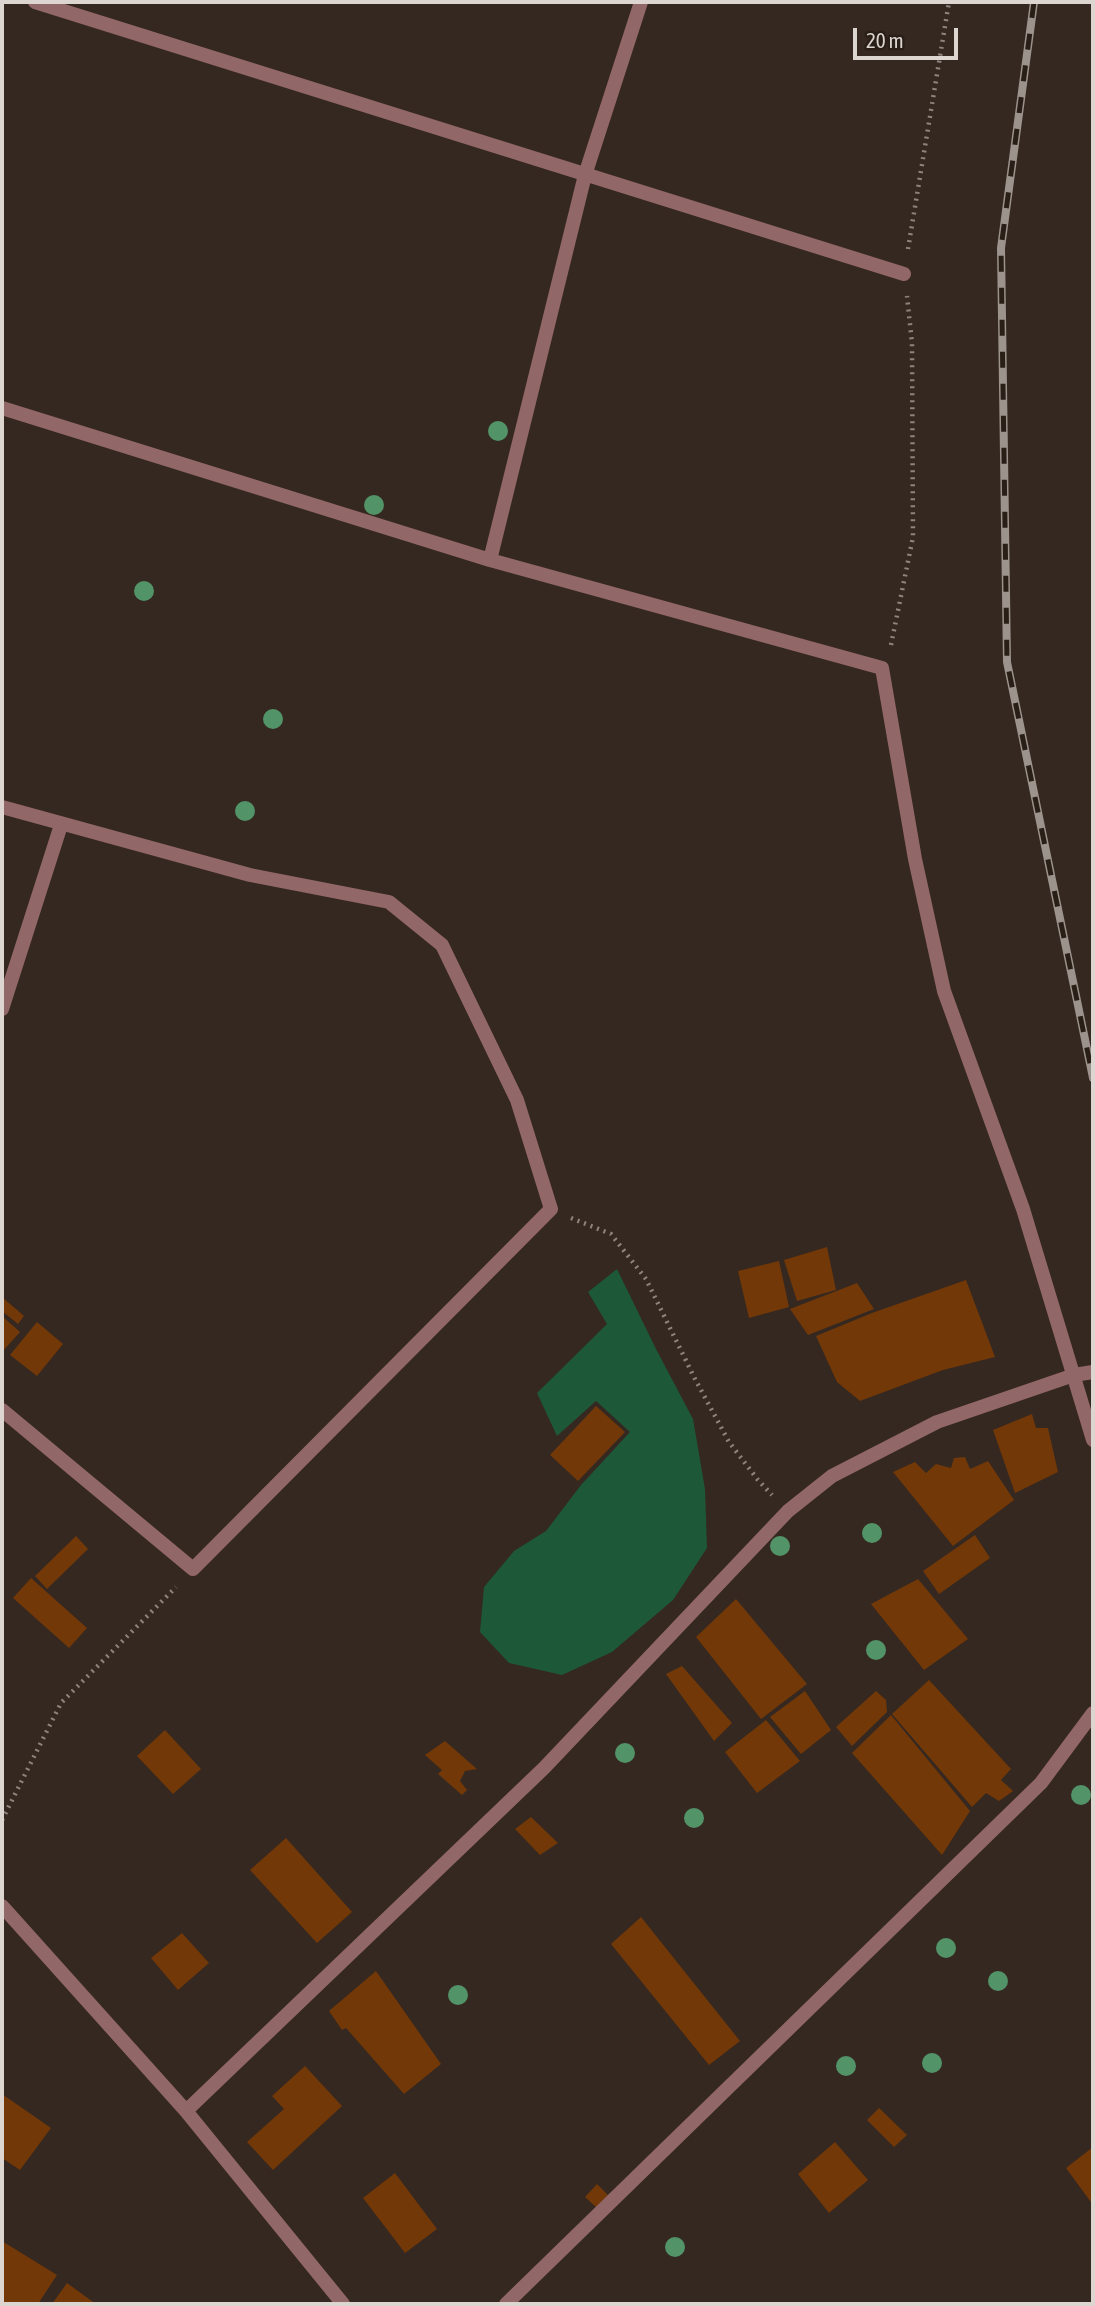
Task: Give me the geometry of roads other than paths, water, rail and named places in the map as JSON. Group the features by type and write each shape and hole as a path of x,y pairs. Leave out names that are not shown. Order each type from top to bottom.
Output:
{"street":[{"path":"35,2 904,274"},
{"path":"490,560 585,175 641,2"},
{"path":"2,408 490,560 882,668 915,859 944,990 1023,1209 1093,1440"},
{"path":"2,807 250,875 389,902 442,945 517,1100 551,1209 193,1569 2,1410"},
{"path":"2,1009 61,825"},
{"path":"186,2110 544,1768 788,1511 832,1476 937,1422 1074,1375 1093,1372"},
{"path":"506,2304 1041,1783 1093,1713"},
{"path":"2,1906 186,2110 343,2304"}],"railway":[{"path":"1034,2 1001,248 1007,662 1093,1078"}]}
